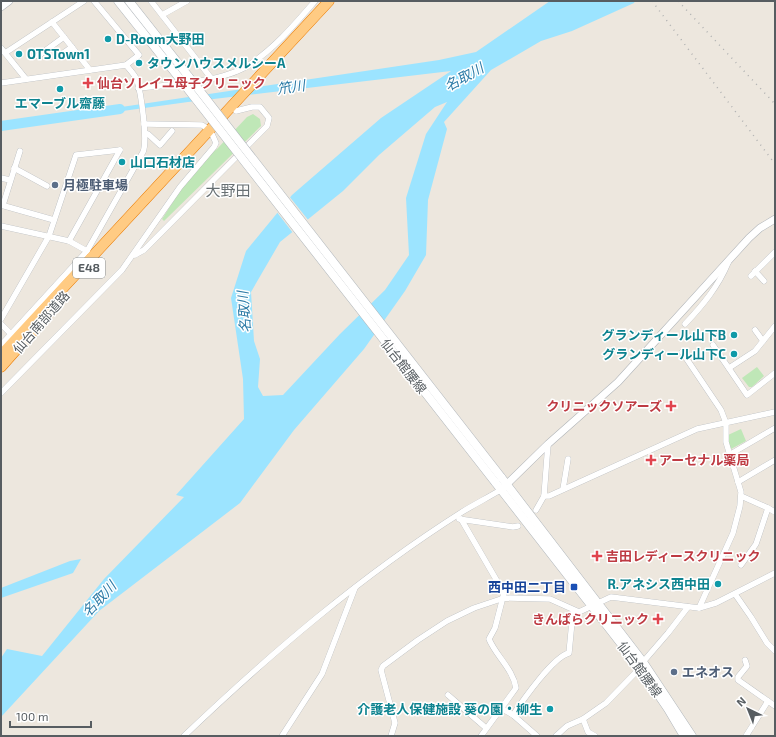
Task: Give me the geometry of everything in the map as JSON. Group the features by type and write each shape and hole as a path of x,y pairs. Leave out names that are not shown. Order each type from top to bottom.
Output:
{"highway":[{"name":"仙台南部道路","path":"1,356 176,167 232,110 268,65 329,1"},
{"name":"仙台南部道路","path":"1,367 176,167"}],"main road":[{"name":"仙台館腰線","path":"118,1 498,479"},
{"name":"仙台館腰線","path":"129,1 595,604 692,736"},
{"name":"仙台館腰線","path":"641,665 684,736"}],"street":[{"path":"1,7 9,1"},
{"path":"5,53 84,1"},
{"path":"1,83 126,65 140,55 94,1"},
{"path":"151,1 211,78"},
{"path":"162,15 187,1"},
{"path":"138,90 211,78 248,66 267,52 315,1"},
{"path":"52,22 90,70"},
{"path":"38,56 64,38"},
{"path":"59,56 72,47"},
{"path":"1,48 26,79"},
{"path":"1,345 87,251 143,152 146,144 138,90 136,80 126,65"},
{"path":"133,256 144,250 267,126 269,118 260,107 232,110"},
{"path":"143,122 205,127"},
{"path":"145,133 160,145 172,132"},
{"path":"1,394 122,270 180,187 214,147 216,143 212,134"},
{"path":"1,319 49,236 76,155 120,150 69,240"},
{"path":"20,151 2,205 54,220"},
{"path":"14,168 47,186"},
{"path":"1,178 10,180"},
{"path":"184,736 277,651 355,588 452,519 504,487 548,444 618,382 730,259 760,228 775,219"},
{"path":"1,226 69,240 87,251"},
{"path":"764,281 753,274 775,252"},
{"path":"685,324 699,309 722,278 730,259"},
{"path":"1,324 11,334"},
{"path":"729,368 755,351 774,329"},
{"path":"755,330 763,341"},
{"path":"713,345 747,395 775,373"},
{"path":"682,352 721,410 726,423 726,442 729,455 741,496 733,533 699,608"},
{"path":"544,496 563,489 693,430 775,412"},
{"path":"729,455 775,428"},
{"path":"536,510 544,496 548,444"},
{"path":"563,489 568,459"},
{"path":"738,482 775,460"},
{"path":"741,496 775,511"},
{"path":"740,565 756,544 764,516 768,508"},
{"path":"452,519 513,527 518,526"},
{"path":"461,519 504,593 496,628 489,639 492,646 514,678 516,688 481,736"},
{"path":"391,736 395,723 382,670 383,666 418,640 448,621 474,608 504,598 550,599 579,612 611,597 699,608 716,603 775,573"},
{"path":"282,736 322,674 355,588"},
{"path":"734,594 751,617 767,643 775,651"},
{"path":"556,736 567,726 583,719 606,703 641,665 688,607"},
{"path":"513,715 536,683 550,670 559,657 569,653 574,611"},
{"path":"744,660 747,666 738,677 738,680 775,706"},
{"path":"448,695 486,728"},
{"path":"746,736 768,701"},
{"path":"501,708 513,715 537,736"},
{"path":"583,719 588,732 595,736"}],"green space":[{"path":"253,114 260,119 261,126 164,221 162,219 183,186 206,157 217,149 247,117"},
{"path":"757,367 764,376 752,387 749,387 742,378"},
{"path":"741,429 746,441 731,449 727,442 728,435"}],"water":[{"name":"名取川","path":"550,1 635,1 634,3 572,31 541,41 491,70 444,122 447,129 428,200 426,255 405,291 364,349 294,430 240,503 99,611 1,717 1,658 7,649 42,656 104,579 184,497 176,495 244,419 243,379 231,298 246,251 292,195 381,118 451,71 108,113 108,109 439,60 476,52","holes":["447,102 426,134 406,198 409,255 385,290 340,334 283,395 263,396 258,387 260,359 254,341 251,292 280,242 343,191 379,155 435,107"]},
{"path":"81,559 73,573 1,598 1,588 70,561"}],"pier":[{"path":"289,196 309,221 293,233 276,211"}],"waterway":[{"name":"笊川","path":"1,126 120,109"}],"railway":[{"path":"652,1 775,164"},
{"path":"678,1 775,104"}],"place":[{"name":"D-Room大野田","path":"108,39"},
{"name":"OTSTown1","path":"19,54"},
{"name":"タウンハウスメルシーA","path":"139,63"},
{"name":"仙台ソレイユ母子クリニック","path":"88,83"},
{"name":"エマーブル齋藤","path":"60,89"},
{"name":"山口石材店","path":"122,162"},
{"name":"月極駐車場","path":"55,185"},
{"name":"グランディール山下B","path":"734,335"},
{"name":"グランディール山下C","path":"734,354"},
{"name":"クリニックソアーズ","path":"671,406"},
{"name":"アーセナル薬局","path":"651,460"},
{"name":"吉田レディースクリニック","path":"597,556"},
{"name":"R.アネシス西中田","path":"718,584"},
{"name":"西中田二丁目","path":"574,587"},
{"name":"きんぱらクリニック","path":"658,619"},
{"name":"エネオス","path":"674,672"},
{"name":"介護老人保健施設 葵の園・柳生","path":"550,709"}],"district":[{"name":"大野田","path":"228,191"}]}
